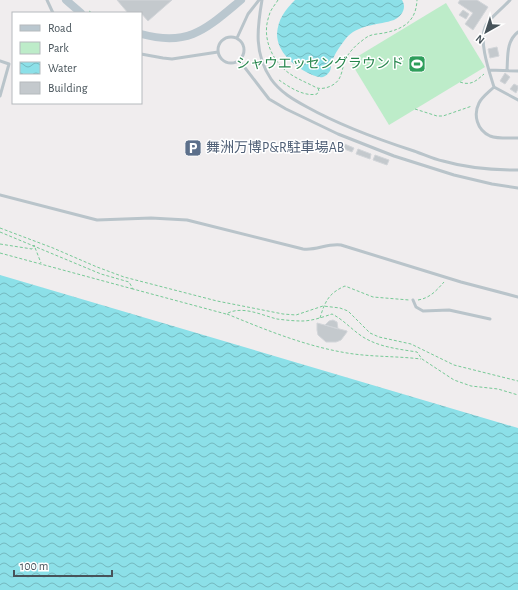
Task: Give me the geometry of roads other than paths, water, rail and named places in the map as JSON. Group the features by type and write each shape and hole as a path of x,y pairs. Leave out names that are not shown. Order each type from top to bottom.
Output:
{"street":[{"path":"66,0 80,12"},
{"path":"142,34 168,39 189,36 206,28 241,0"}],"lane":[{"path":"47,0 53,12"},
{"path":"237,38 248,14 260,0"},
{"path":"260,0 257,30 262,61 272,80 280,89 308,108 343,126 442,161 476,168 518,170"},
{"path":"510,0 486,25 483,35 489,70 494,87 518,100"},
{"path":"507,70 508,46 518,32"},
{"path":"229,36 237,38 244,46 244,54 239,60 231,63 223,60 218,52 219,44 229,36"},
{"path":"142,54 172,59 218,52"},
{"path":"239,60 269,99 286,109 338,134 394,156 454,175 492,184 518,188"},
{"path":"0,61 9,64 0,96"},
{"path":"489,70 518,71"},
{"path":"494,87 479,103 476,117 477,122 488,135 494,137 518,138"},
{"path":"0,195 97,220 173,218 202,223 303,249 311,250 330,244 341,245 518,298"},
{"path":"413,300 416,308 423,311 449,310 490,319"}],"water":[{"path":"295,0 402,0 404,9 403,12 394,20 364,27 348,36 334,56 330,71 321,77 308,73 297,66 287,58 280,47 277,34 280,19"},
{"path":"0,275 518,428 518,590 0,590"}],"place":[{"name":"シャウエッセングラウンド","path":"417,64"},
{"name":"舞洲万博P&R駐車場AB","path":"193,148"}]}
